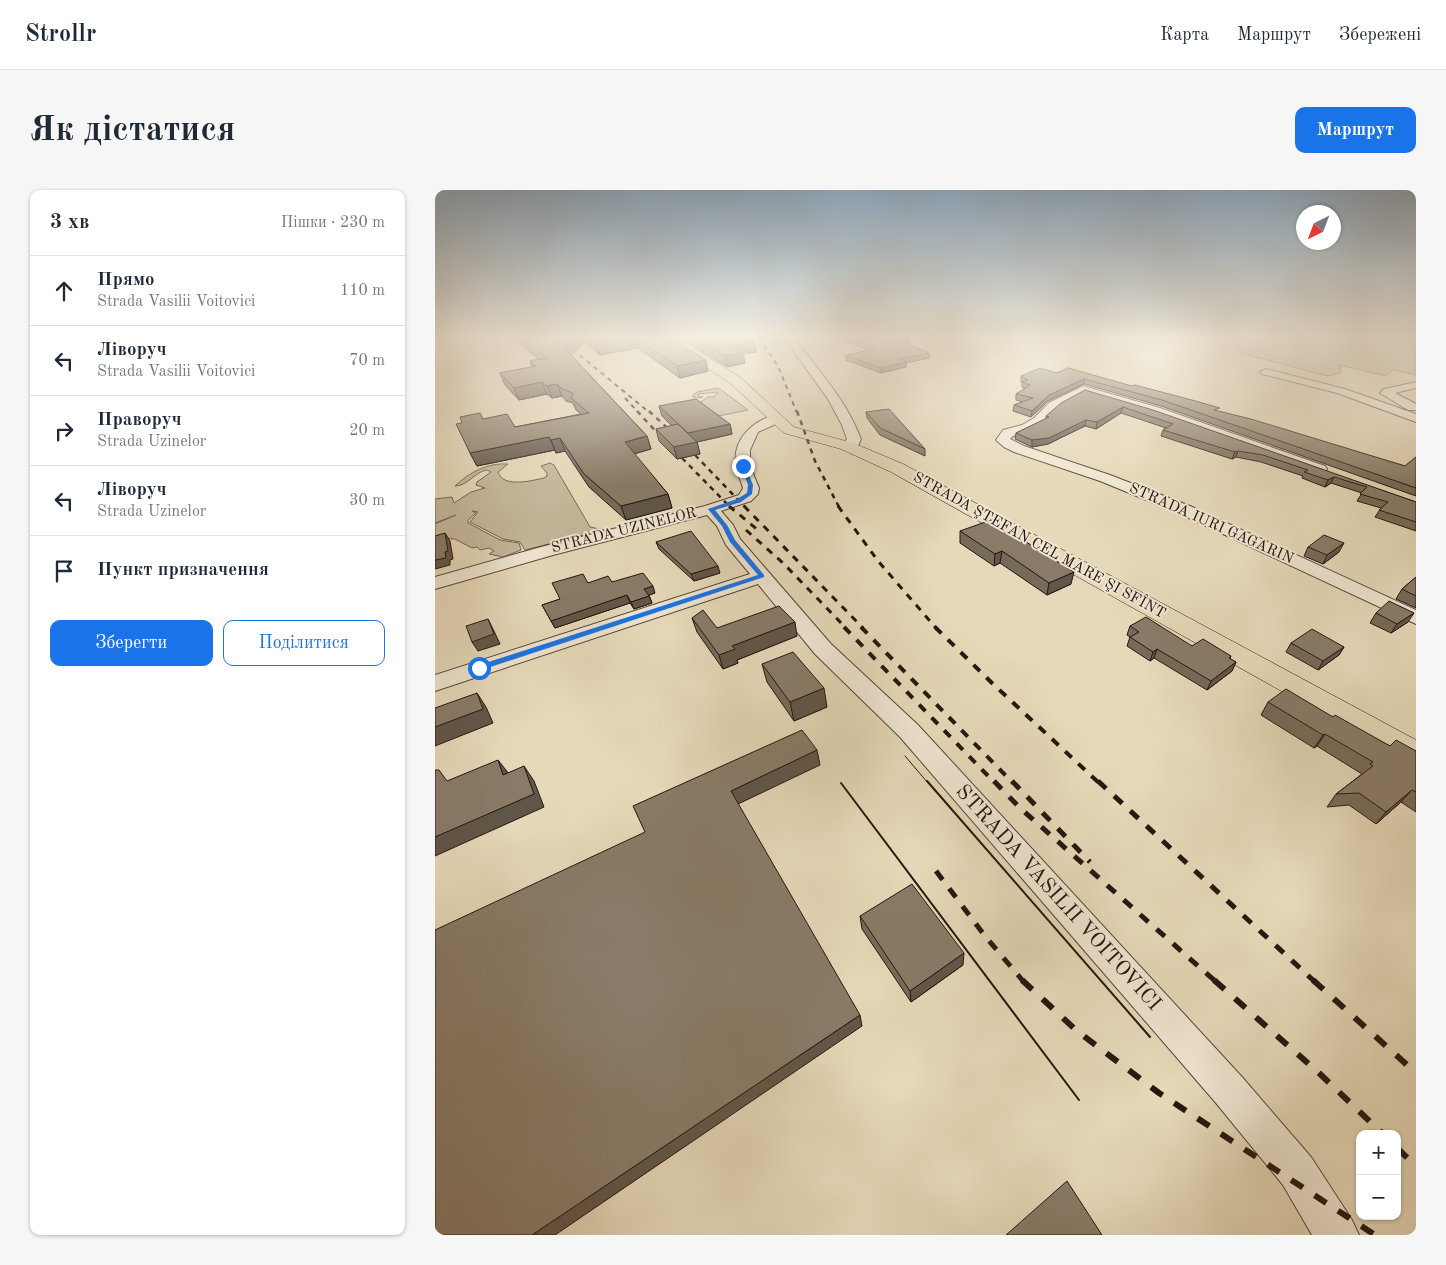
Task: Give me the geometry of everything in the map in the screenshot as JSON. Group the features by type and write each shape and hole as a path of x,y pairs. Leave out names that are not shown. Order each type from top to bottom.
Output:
{"main road":[{"name":"STRADA ŞTEFAN CEL MARE ŞI SFÎNT","path":"743,387 764,405 775,419 789,430 847,446 879,459 968,506 1416,753"}],"street":[{"path":"825,387 854,439 853,443 847,446"},
{"path":"1083,390 1088,387"},
{"path":"1324,387 1416,418"},
{"path":"1408,387 1386,393 1416,408"},
{"path":"1083,390 1156,411 1333,474"},
{"name":"STRADA IURI GAGARIN","path":"1083,390 1053,406 1039,421 1027,428 1008,433 1003,440 1006,444 1015,448 1085,470 1177,508 1416,618"},
{"name":"STRADA UZINELOR","path":"435,583 547,551 739,501 750,494 751,485 743,466 743,450 753,430 775,419"},
{"name":"STRADA VASILII VOITOVICI","path":"711,509 725,525 732,541 823,649 909,731 1229,1090 1297,1171 1337,1235"},
{"path":"435,682 762,576"}],"shaded area":[{"path":"718,388 748,410 714,417 699,403 708,397 714,397 718,392 698,394 698,396 703,397 696,398 692,396 697,392"},
{"path":"550,463 554,465 590,527 604,530 525,550 520,542 503,539 470,522 478,512 472,511 476,513 468,520 468,523 500,540 519,543 521,550 503,557 489,554 494,551 489,548 480,550 477,547 472,548 455,539 435,538 435,524 456,515 435,523 435,499 452,497 454,503 471,492 485,488 476,485 477,482 491,472 487,470 478,473 464,484 455,486 479,469 493,465 508,464 498,472 505,480 511,482 532,481 547,476 547,473 541,466"}],"building":[{"path":"560,387 601,387 647,436 625,442 668,494 621,506 584,474 560,438 551,440 549,437 470,453 456,424 462,423 460,417 480,413 483,419 507,414 515,427 589,413 571,398 573,393"},
{"path":"1027,387 1067,387 1049,395 1032,411 1014,405 1033,398 1016,394"},
{"path":"1113,387 1142,387 1192,400 1220,408 1214,410 1251,419 1405,466 1416,457 1416,488 1162,400"},
{"path":"1085,390 1153,410 1416,502 1416,522 1379,510 1388,502 1360,494 1367,487 1334,477 1328,480 1304,472 1308,470 1263,455 1235,452 1163,430 1173,424 1123,407 1097,422 1086,420 1049,438 1032,440 1016,433 1049,417 1046,416 1061,403"},
{"path":"696,399 730,424 688,433 659,406"},
{"path":"889,409 925,449 880,428 866,412"},
{"path":"678,424 697,442 674,447 656,429"},
{"path":"991,520 1074,572 1049,583 1002,551 995,554 960,531"},
{"path":"691,531 718,566 691,574 656,542"},
{"path":"445,533 448,551 445,552 446,558 435,560 435,536"},
{"path":"1324,535 1344,543 1327,555 1308,547"},
{"path":"643,573 653,586 644,589 649,596 631,602 627,595 551,621 542,605 560,599 552,583 583,574 588,583 608,576 612,582"},
{"path":"1416,577 1416,596 1402,589"},
{"path":"1389,601 1414,613 1397,624 1376,613"},
{"path":"779,606 795,622 732,646 735,649 719,655 692,618 703,610 717,628"},
{"path":"1146,617 1192,646 1203,639 1231,656 1229,658 1236,662 1211,681 1157,649 1153,652 1130,637 1139,632 1130,626"},
{"path":"488,619 494,634 472,642 466,626"},
{"path":"1312,629 1344,647 1323,661 1291,643"},
{"path":"793,652 824,688 790,702 762,664"},
{"path":"1286,689 1333,717 1335,715 1390,746 1396,740 1416,751 1416,792 1412,790 1386,812 1359,793 1336,794 1373,766 1370,764 1373,762 1268,702"},
{"path":"477,693 483,709 435,727 435,708"},
{"path":"802,730 817,750 731,791 860,1015 532,1235 435,1235 435,930 645,832 633,806"},
{"path":"498,760 503,775 524,766 534,794 435,837 435,770 439,770 447,781"},
{"path":"912,884 964,953 910,991 860,916"},
{"path":"1067,1181 1102,1235 1006,1235"}],"tram line":[{"path":"905,756 928,783"},
{"path":"927,781 1150,1037"},
{"path":"841,783 1079,1100"}],"railway":[{"path":"618,387 650,413"},
{"path":"786,387 797,413"},
{"path":"625,398 639,413"},
{"path":"637,411 664,440"},
{"path":"649,411 677,437"},
{"path":"797,411 815,461 839,507"},
{"path":"695,455 745,507"},
{"path":"682,458 729,506"},
{"path":"729,506 759,531"},
{"path":"744,506 863,628"},
{"path":"838,506 878,561 936,628"},
{"path":"746,530 783,563 846,628"},
{"path":"844,627 995,783"},
{"path":"861,627 1013,783"},
{"path":"936,628 1099,783"},
{"path":"994,781 1019,807 1215,981"},
{"path":"1012,781 1090,862"},
{"path":"1098,781 1314,981"},
{"path":"936,871 985,936 1023,981"},
{"path":"1214,980 1319,1073 1379,1130"},
{"path":"1313,980 1416,1073"},
{"path":"1023,981 1077,1031 1159,1093 1375,1235"},
{"path":"1401,1152 1416,1166"}],"route":[{"path":"479,668 762,576 732,541 725,525 711,509 739,501 750,494 751,485 743,466"}]}
